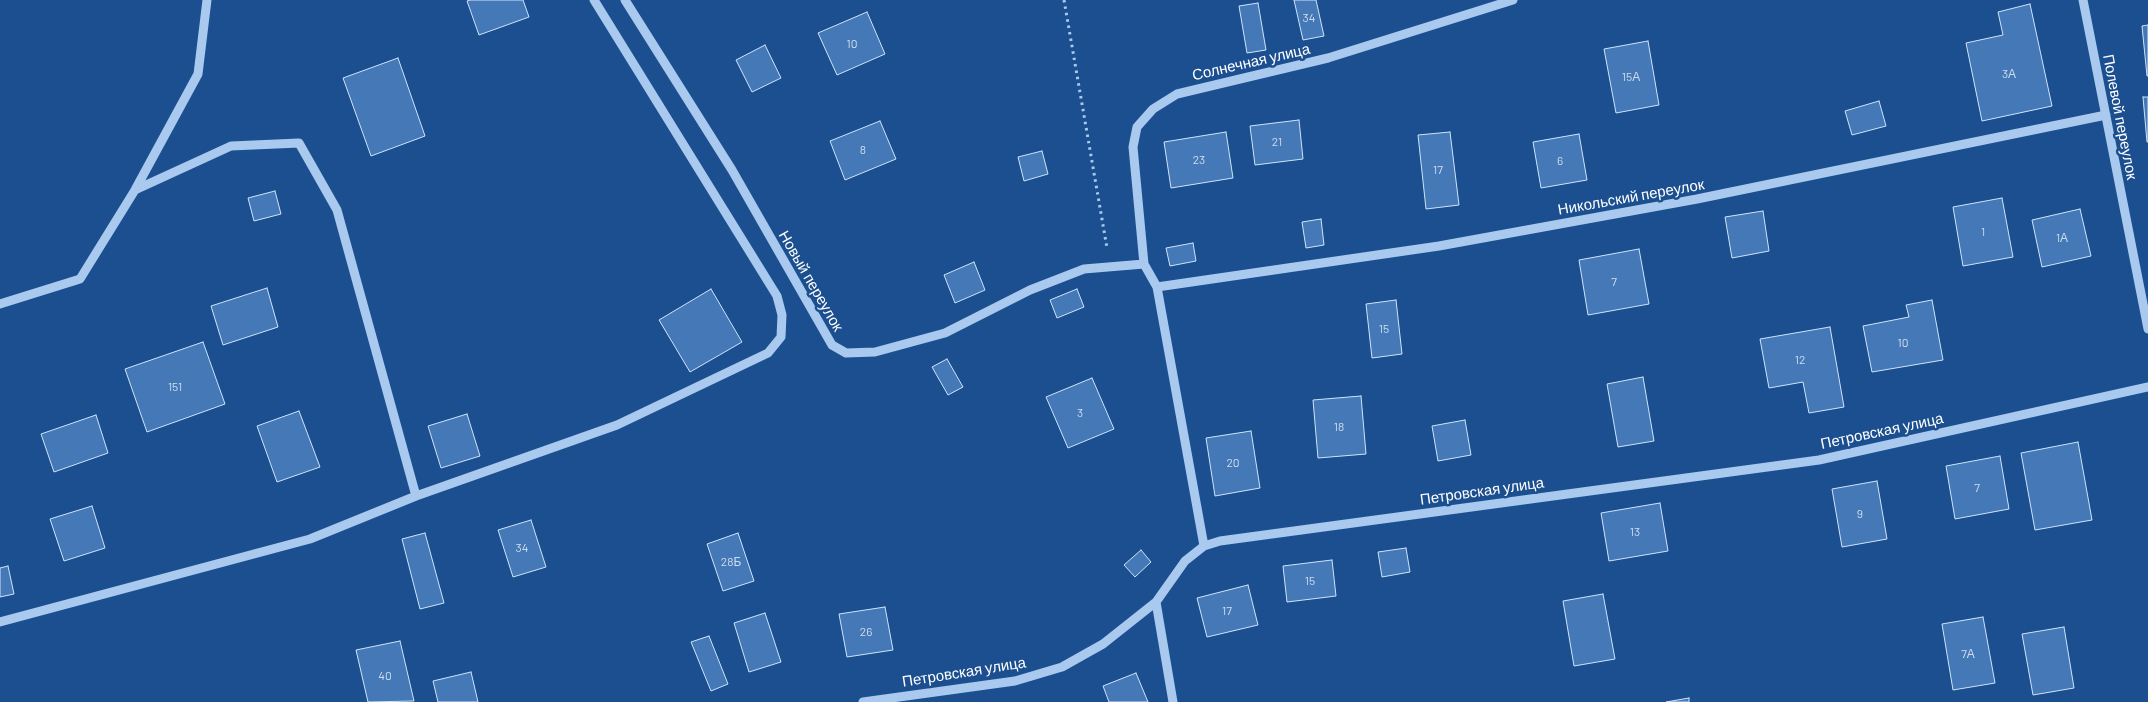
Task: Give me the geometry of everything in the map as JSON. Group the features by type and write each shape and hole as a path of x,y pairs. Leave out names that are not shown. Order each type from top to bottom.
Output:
{"street":[{"path":"0,304 80,279 135,190 198,74 207,0"},
{"path":"0,622 310,539 416,496 617,426 768,353 781,337 782,315 777,296 594,0"},
{"name":"Новый переулок","path":"625,0 732,170 832,345 846,353 874,352 944,332 1030,290 1084,269 1144,264"},
{"name":"Солнечная улица","path":"1144,264 1132,147 1137,127 1153,109 1177,94 1328,58 1513,0"},
{"name":"Полевой переулок","path":"2083,0 2148,329"},
{"name":"Никольский переулок","path":"1157,287 1439,246 1697,200 2106,115"},
{"path":"135,190 231,146 299,143 337,210 416,496"},
{"path":"1144,264 1157,287 1204,546"},
{"name":"Петровская улица","path":"863,702 1015,680 1062,667 1103,644 1156,602 1185,562 1204,546 1220,541 1819,460 2148,387"},
{"path":"1156,602 1173,702"}],"path":[{"path":"1064,0 1111,266"}],"building":[{"path":"523,0 529,17 479,35 467,1"},
{"path":"1294,0 1316,0 1324,36 1303,40"},
{"path":"1258,3 1266,50 1247,53 1239,6"},
{"path":"2030,4 2052,106 1982,121 1966,43 2003,35 1998,12"},
{"path":"867,12 885,54 837,75 818,33"},
{"path":"2148,25 2148,76 2147,76 2142,26"},
{"path":"1648,41 1659,105 1616,113 1604,49"},
{"path":"765,45 781,78 752,92 736,60"},
{"path":"398,58 425,136 371,156 343,78"},
{"path":"2143,97 2148,97 2148,142 2147,142"},
{"path":"1879,101 1886,126 1852,135 1845,111"},
{"path":"1299,120 1303,159 1255,165 1250,126"},
{"path":"880,121 896,159 845,180 830,141"},
{"path":"1226,132 1233,178 1171,188 1164,142"},
{"path":"1450,132 1459,205 1426,209 1418,135"},
{"path":"1579,134 1587,180 1541,188 1533,142"},
{"path":"1042,151 1048,174 1024,181 1018,157"},
{"path":"275,191 281,214 254,221 248,198"},
{"path":"2002,198 2013,257 1963,266 1953,207"},
{"path":"2080,209 2091,256 2042,267 2032,220"},
{"path":"1763,211 1769,251 1732,258 1725,217"},
{"path":"1321,219 1324,245 1306,248 1302,222"},
{"path":"1193,243 1196,261 1170,266 1166,248"},
{"path":"1639,249 1649,304 1588,315 1579,260"},
{"path":"974,262 985,290 955,303 944,275"},
{"path":"267,288 278,327 223,345 211,306"},
{"path":"711,289 742,342 690,372 659,320"},
{"path":"1077,289 1084,307 1057,318 1050,300"},
{"path":"1396,300 1402,354 1372,358 1366,304"},
{"path":"1932,300 1943,360 1872,372 1863,326 1909,317 1906,305"},
{"path":"1830,327 1844,407 1809,413 1803,382 1769,388 1760,339"},
{"path":"203,342 225,404 147,432 125,369"},
{"path":"947,359 963,387 948,395 932,367"},
{"path":"1643,377 1654,441 1618,447 1607,384"},
{"path":"1092,378 1114,429 1068,448 1046,397"},
{"path":"1361,396 1366,454 1318,458 1313,400"},
{"path":"299,411 320,467 277,482 257,426"},
{"path":"467,414 480,456 441,468 428,426"},
{"path":"96,415 108,453 54,472 41,434"},
{"path":"1465,420 1471,455 1438,461 1432,426"},
{"path":"1251,431 1260,488 1215,496 1206,438"},
{"path":"2078,442 2092,520 2035,530 2021,453"},
{"path":"2000,456 2009,509 1955,519 1946,466"},
{"path":"1877,481 1887,539 1842,547 1832,489"},
{"path":"1660,503 1668,551 1609,561 1601,513"},
{"path":"92,506 105,548 64,561 50,519"},
{"path":"531,520 546,567 513,577 498,530"},
{"path":"425,533 444,603 420,609 402,539"},
{"path":"738,533 754,581 723,591 707,544"},
{"path":"1406,548 1410,572 1382,577 1378,552"},
{"path":"1141,550 1151,562 1135,577 1124,565"},
{"path":"1332,560 1336,596 1287,602 1283,566"},
{"path":"8,566 14,594 0,597 0,568"},
{"path":"1248,585 1258,625 1207,637 1197,598"},
{"path":"1603,594 1615,659 1574,666 1563,601"},
{"path":"885,607 893,650 847,657 839,614"},
{"path":"765,613 781,662 749,672 734,623"},
{"path":"1983,617 1995,683 1953,690 1942,624"},
{"path":"2064,627 2074,688 2033,695 2022,634"},
{"path":"709,636 728,684 711,691 691,642"},
{"path":"400,641 414,701 368,702 356,650"},
{"path":"471,672 478,702 438,702 433,681"},
{"path":"1136,673 1148,702 1109,702 1103,686"},
{"path":"1689,698 1689,702 1666,702"}]}
